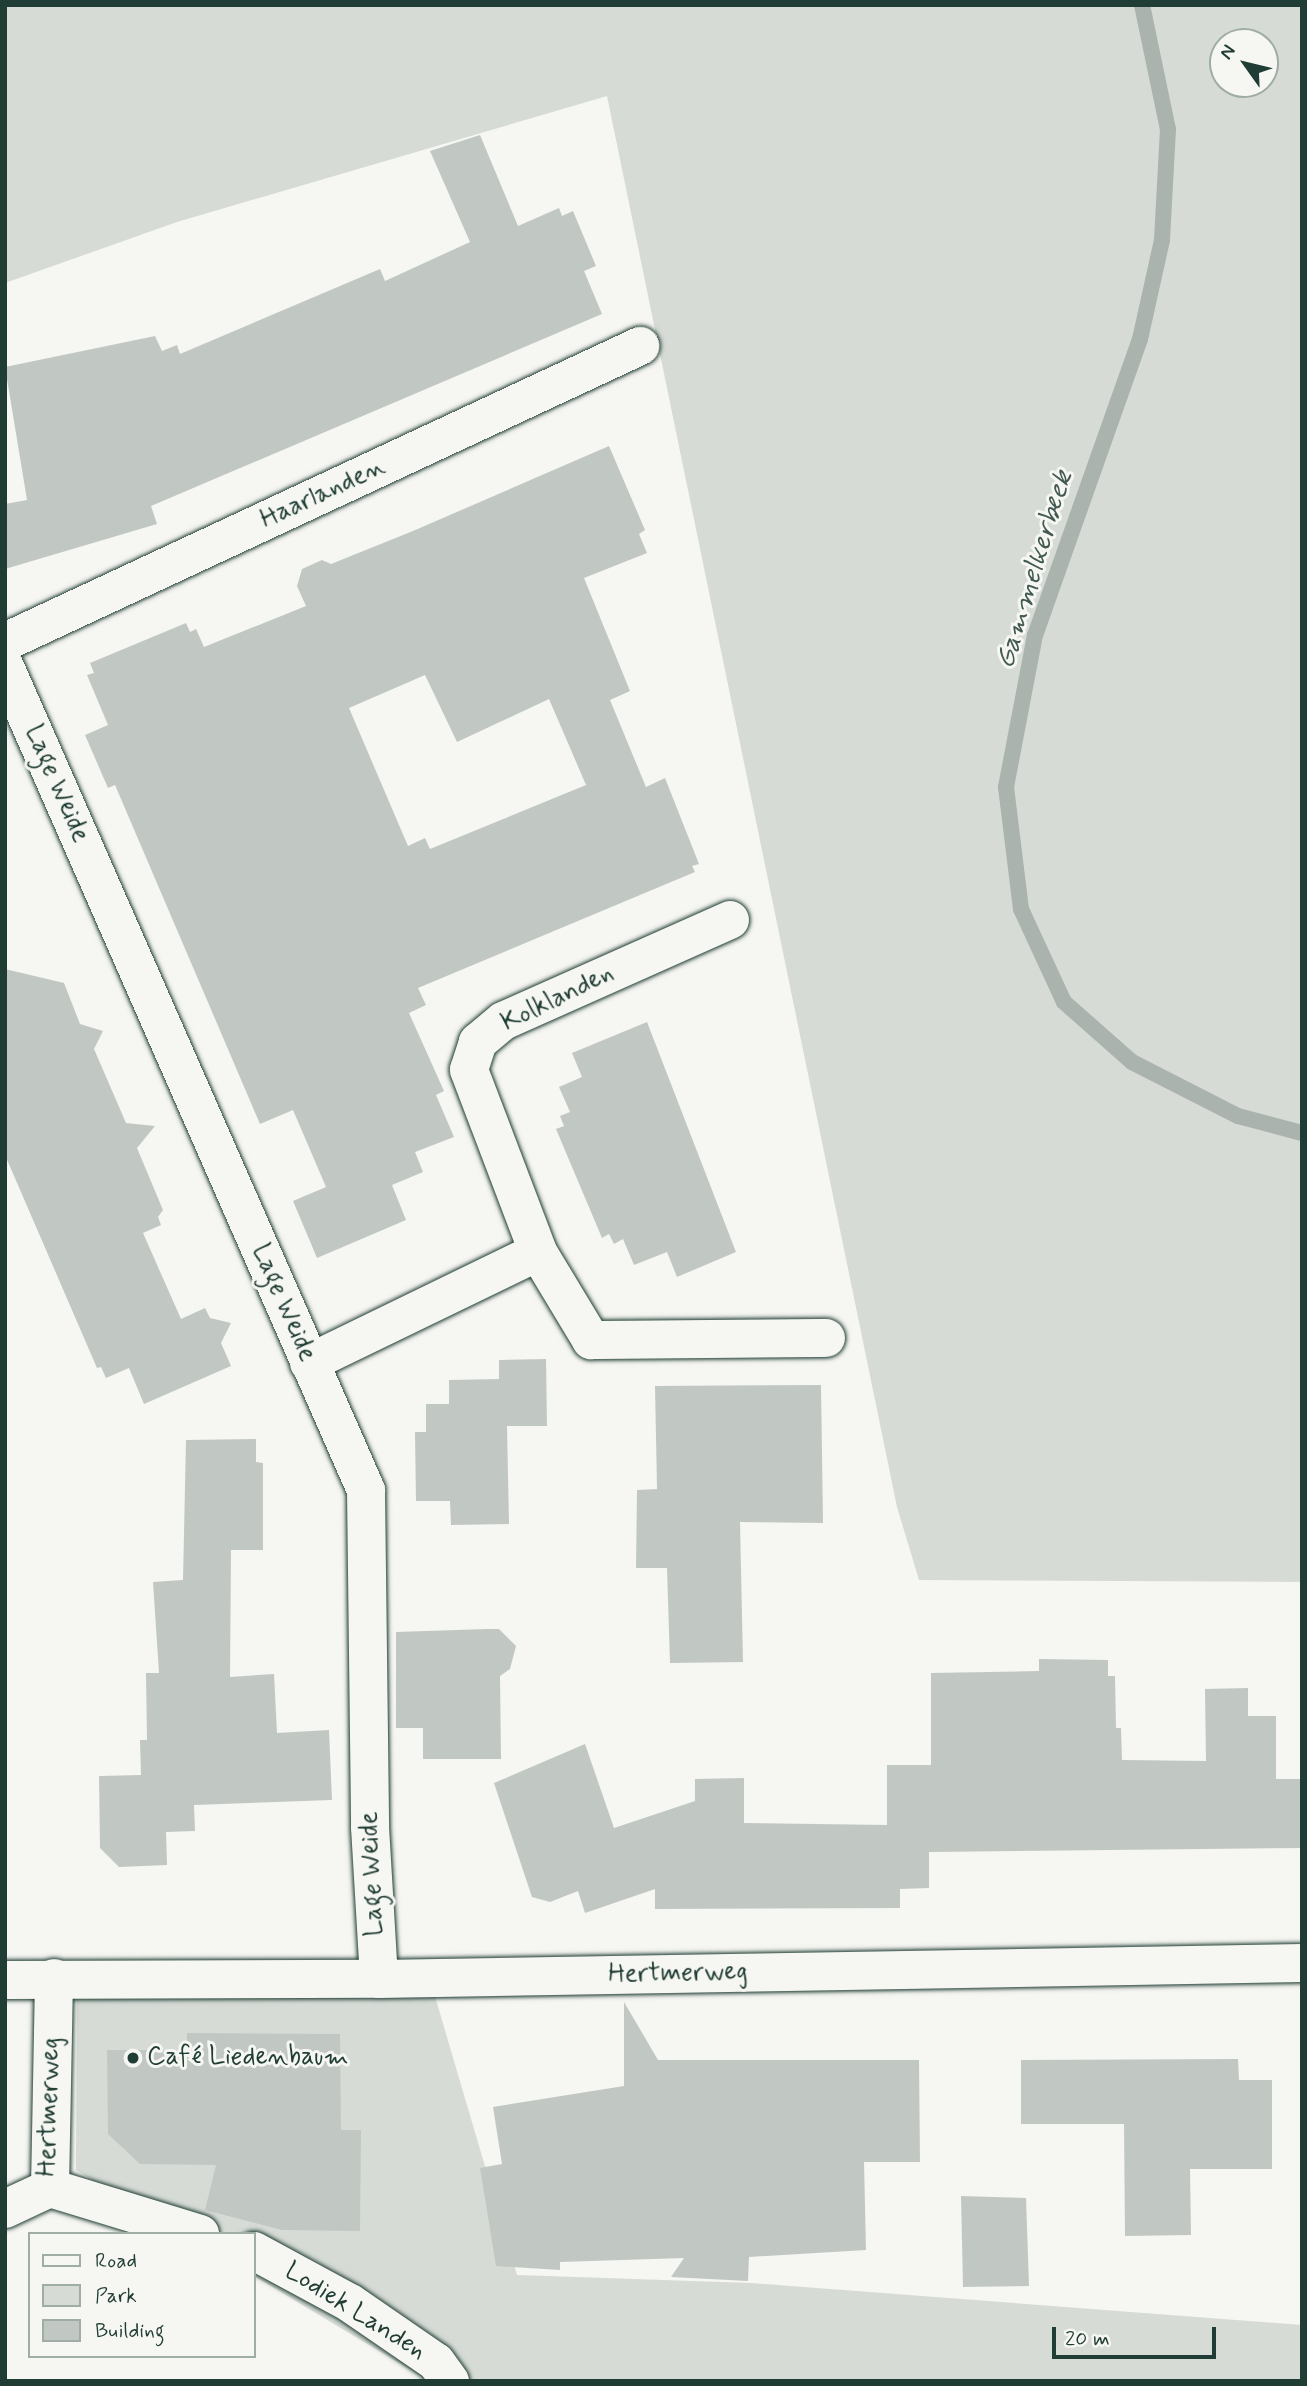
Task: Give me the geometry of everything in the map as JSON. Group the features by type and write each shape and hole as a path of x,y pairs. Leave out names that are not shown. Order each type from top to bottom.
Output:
{"street":[{"name":"Haarlanden","path":"5,642 640,346"},
{"name":"Lage Weide","path":"5,667 366,1490 370,1827 379,1979"},
{"name":"Kolklanden","path":"730,920 503,1021 478,1042 469,1070 538,1252 591,1340 826,1338"},
{"path":"309,1363 538,1252"},
{"name":"Hertmerweg","path":"5,1980 379,1979 1302,1963"},
{"name":"Hertmerweg","path":"5,2209 50,2188 54,1978"},
{"path":"50,2188 194,2232"},
{"name":"Lodiek Landen","path":"256,2252 350,2303 436,2362 450,2381"}],"green space":[{"path":"5,5 1302,5 1302,1582 919,1580 897,1507 607,96 177,222 5,283"},
{"path":"434,1993 517,2275 751,2283 1302,2325 1302,2381 429,2381 256,2277 256,2232 180,2232 76,2170 77,1994"}],"building":[{"path":"480,135 518,226 559,208 562,216 573,211 596,266 584,271 602,314 151,506 157,524 5,569 5,504 27,500 5,367 155,336 162,351 177,345 180,354 380,269 385,281 470,242 430,151"},
{"path":"609,446 645,530 639,534 647,553 584,578 630,691 610,700 646,787 665,778 699,864 692,866 695,872 418,988 426,1005 409,1013 444,1091 436,1095 454,1137 415,1152 423,1172 392,1185 406,1220 317,1258 293,1201 326,1187 293,1110 260,1124 115,785 108,788 85,735 108,725 87,675 94,673 90,663 186,623 190,632 196,629 204,647 306,606 297,586 302,569 322,560 331,564","holes":["425,675 457,742 549,699 586,785 430,849 425,838 408,846 349,708"]},
{"path":"5,969 64,983 80,1024 103,1031 94,1049 126,1123 155,1126 137,1148 163,1210 158,1217 161,1225 143,1233 181,1319 205,1308 210,1318 231,1323 221,1343 231,1366 144,1404 129,1368 106,1378 101,1367 97,1368 5,1155"},
{"path":"647,1022 736,1252 677,1277 667,1252 634,1265 623,1239 614,1244 609,1234 602,1238 556,1129 564,1126 560,1116 570,1112 559,1087 582,1077 572,1053"},
{"path":"546,1359 547,1426 507,1426 509,1524 451,1525 450,1501 416,1501 415,1432 426,1432 426,1404 449,1404 449,1380 499,1379 499,1360"},
{"path":"821,1385 823,1523 740,1522 743,1662 670,1663 667,1568 636,1568 637,1490 657,1489 655,1386"},
{"path":"256,1439 256,1462 263,1463 263,1550 231,1550 230,1677 274,1674 277,1733 329,1730 332,1800 194,1805 195,1831 166,1832 167,1865 119,1867 100,1848 99,1776 141,1775 140,1740 147,1740 146,1673 159,1673 153,1582 183,1580 186,1440"},
{"path":"499,1629 516,1646 510,1669 500,1676 501,1759 423,1759 423,1728 396,1728 396,1632"},
{"path":"1039,1659 1108,1660 1108,1676 1115,1676 1116,1728 1121,1728 1122,1760 1206,1761 1205,1689 1248,1688 1248,1716 1276,1716 1276,1779 1302,1779 1302,1848 929,1852 929,1888 900,1889 900,1908 655,1909 655,1889 585,1913 578,1891 550,1902 532,1897 494,1783 585,1744 614,1828 695,1801 695,1779 744,1778 744,1823 887,1825 887,1765 931,1765 931,1673 1039,1671"},
{"path":"624,2002 658,2060 919,2060 920,2162 864,2162 866,2250 749,2257 748,2281 671,2277 684,2258 560,2262 560,2270 496,2266 480,2168 502,2164 493,2107 624,2086"},
{"path":"187,2033 340,2034 341,2130 361,2130 360,2231 282,2230 205,2210 216,2165 140,2164 108,2134 107,2050 187,2050"},
{"path":"1238,2059 1239,2080 1272,2080 1272,2169 1190,2169 1191,2235 1125,2236 1124,2124 1021,2124 1021,2060"},
{"path":"961,2196 1026,2198 1029,2286 963,2287"}],"waterway":[{"name":"Gammelkerbeek","path":"1142,5 1168,129 1162,240 1140,339 1035,635 1006,787 1021,909 1064,1002 1132,1062 1238,1116 1302,1133"}],"place":[{"name":"Café Liedenbaum","path":"133,2058"}]}
